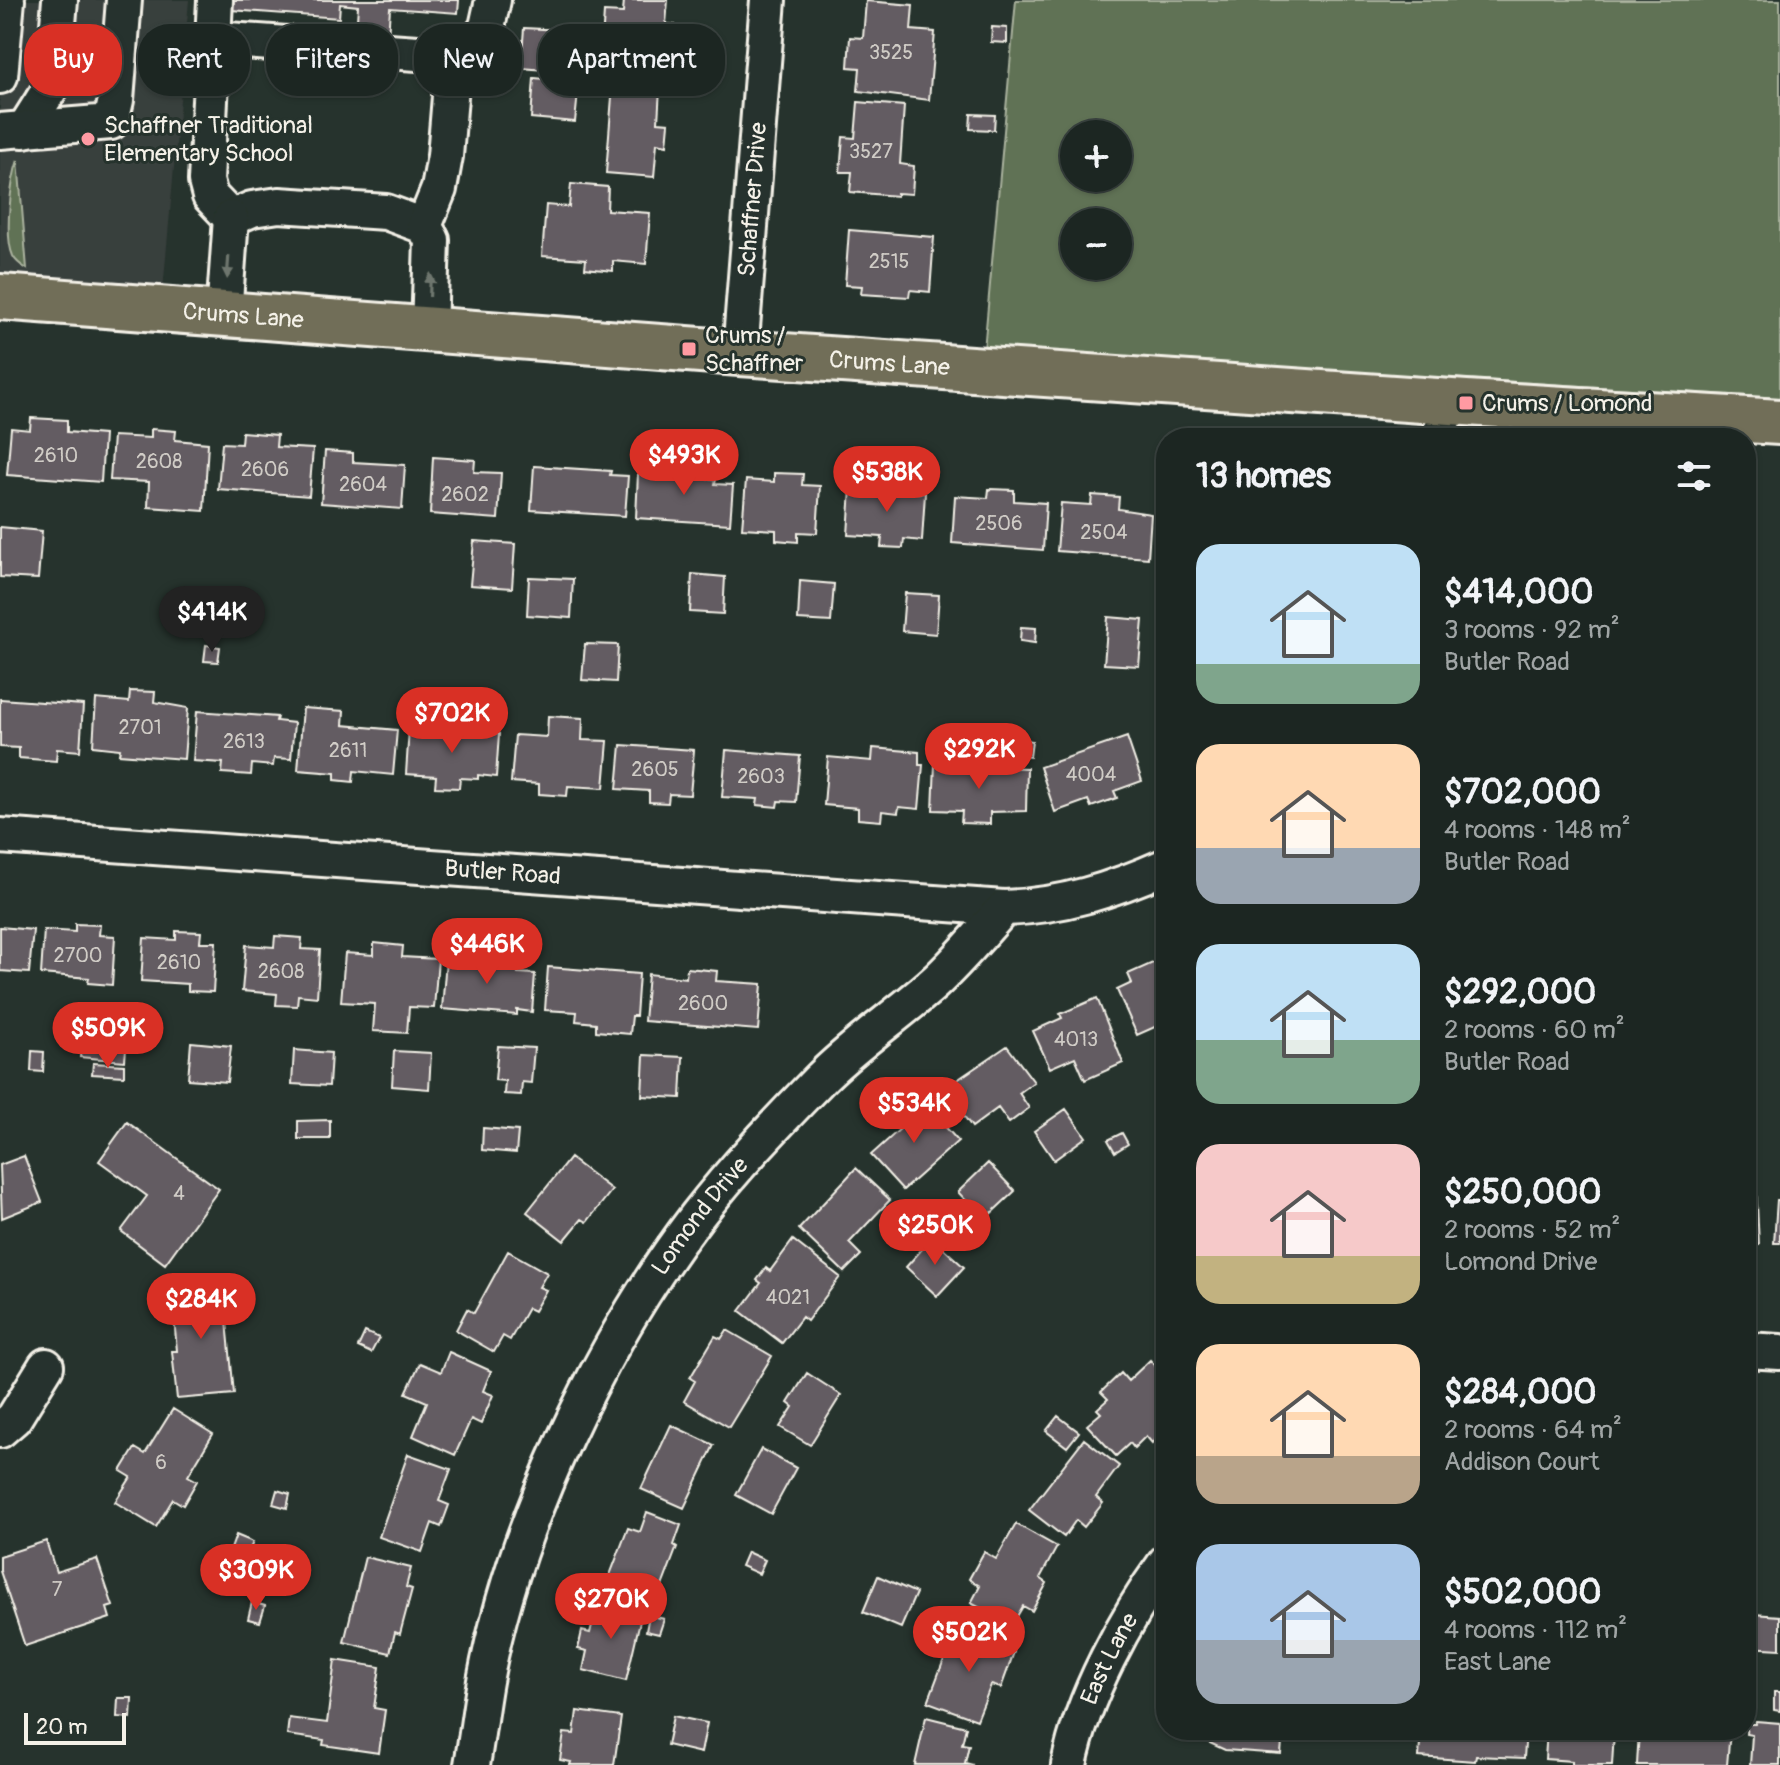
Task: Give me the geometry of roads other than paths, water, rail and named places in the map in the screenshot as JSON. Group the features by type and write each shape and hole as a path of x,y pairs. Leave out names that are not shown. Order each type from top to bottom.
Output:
{"main road":[{"name":"Crums Lane","path":"0,297 740,353 1443,420 1620,425 1780,422"}],"street":[{"path":"12,131 53,84 60,0"},
{"path":"12,131 111,122 116,100 124,0"},
{"path":"214,24 215,0"},
{"path":"488,24 493,0"},
{"name":"Schaffner Drive","path":"740,353 768,0"},
{"path":"0,76 5,11"},
{"path":"250,41 414,53"},
{"path":"211,96 206,181 210,196 231,218 224,315"},
{"path":"429,330 428,233 445,156 450,96"},
{"path":"231,218 252,209 279,205 386,212 428,233"},
{"name":"Butler Road","path":"0,836 1004,908"},
{"path":"1004,908 1040,907 1082,899 1123,886 1156,871"},
{"name":"Lomond Drive","path":"472,1765 486,1679 512,1577 554,1464 617,1338 647,1289 697,1217 744,1159 821,1078 935,982 1004,908"},
{"path":"1756,1351 1780,1352"},
{"path":"0,1430 14,1418 46,1366"},
{"name":"East Lane","path":"1069,1765 1093,1691 1131,1615 1156,1577"}],"place":[{"name":"Schaffner Traditional Elementary School","path":"88,139"},
{"name":"Crums / Schaffner","path":"689,349"},
{"name":"Crums / Lomond","path":"1466,403"}]}
